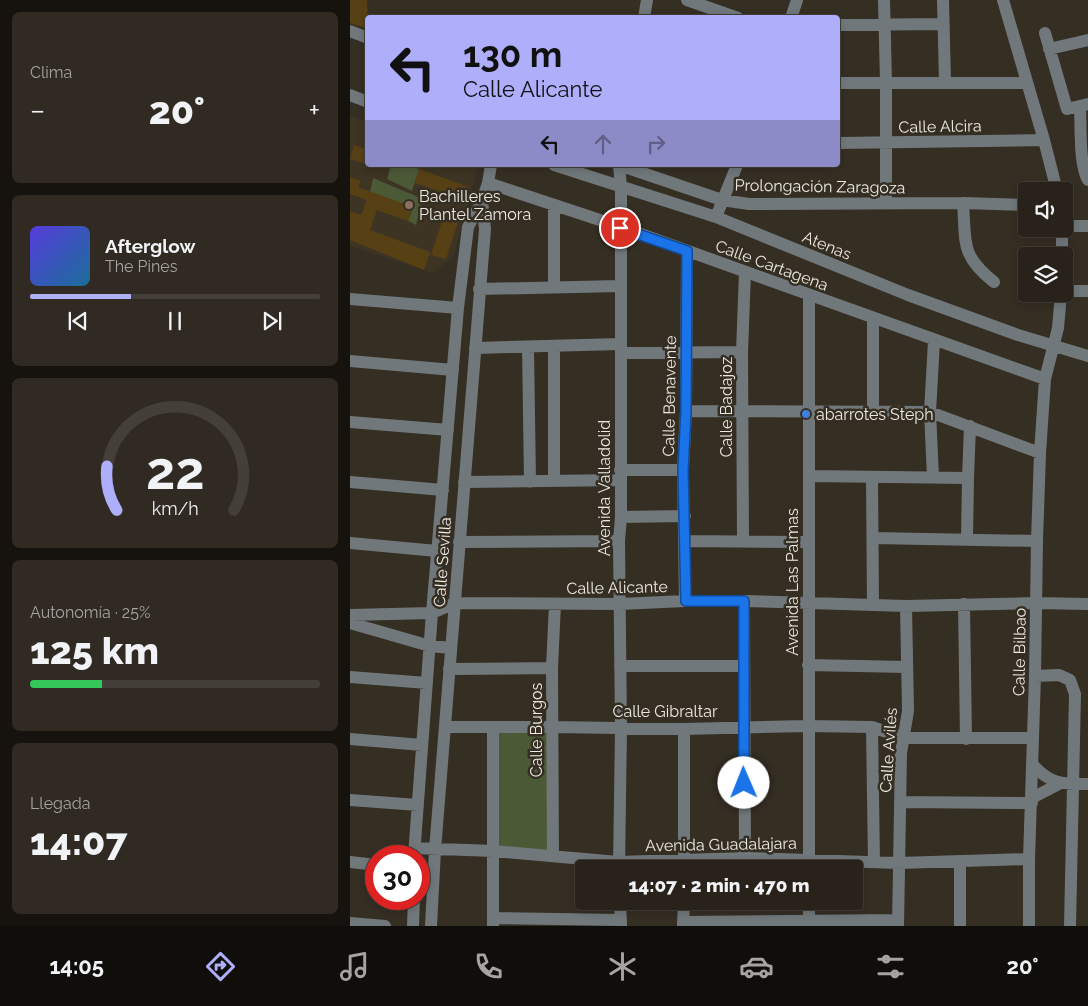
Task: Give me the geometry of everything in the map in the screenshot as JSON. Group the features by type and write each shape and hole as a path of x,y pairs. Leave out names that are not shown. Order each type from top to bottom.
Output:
{"street":[{"path":"644,15 647,0"},
{"path":"687,0 730,15"},
{"path":"792,15 796,0"},
{"path":"884,0 886,203"},
{"path":"942,0 945,82"},
{"path":"1003,0 1055,182"},
{"path":"840,25 943,24"},
{"path":"350,31 365,37"},
{"path":"1045,33 1064,100 1084,101 1082,161 1088,180"},
{"path":"1049,49 1088,40"},
{"path":"840,83 1027,83"},
{"path":"350,96 365,101"},
{"name":"Calle Alcira","path":"840,143 1044,140"},
{"name":"Calle Sevilla","path":"415,845 458,308 468,227 482,201 491,167"},
{"name":"Atenas","path":"560,167 716,217 908,295 1001,329 1088,356"},
{"name":"Avenida Valladolid","path":"619,167 621,187 621,517 619,541 621,728 619,860"},
{"name":"Prolongación Zaragoza","path":"625,167 722,200 749,204 963,203 1018,205"},
{"path":"716,217 736,167"},
{"name":"Calle Cartagena","path":"488,183 687,251 1045,380"},
{"name":"Calle Sevilla","path":"430,926 485,229 482,201"},
{"path":"963,203 966,250 980,271 994,282"},
{"path":"554,205 554,287"},
{"path":"1073,227 1088,226"},
{"name":"Calle Benavente","path":"686,601 683,470 686,411 687,251"},
{"name":"Calle Badajoz","path":"743,541 742,352 744,272"},
{"path":"479,289 620,286"},
{"path":"1073,291 1088,291"},
{"name":"Avenida Las Palmas","path":"809,296 809,860"},
{"path":"350,299 458,308"},
{"name":"Calle Bilbao","path":"1029,926 1029,859 1040,453 1045,380 1058,328 1060,302"},
{"path":"873,319 873,411"},
{"path":"932,477 930,412 934,340"},
{"path":"475,348 554,346 686,353 742,352"},
{"path":"554,346 554,481"},
{"path":"528,347 530,482"},
{"path":"350,361 453,370"},
{"path":"451,387 472,389"},
{"path":"686,411 810,410 930,412 1040,453"},
{"path":"350,422 448,430"},
{"path":"967,540 970,426"},
{"path":"464,482 554,481 683,470"},
{"path":"809,476 968,478"},
{"path":"872,477 873,605"},
{"path":"350,482 442,490"},
{"path":"621,517 685,516"},
{"path":"873,538 1037,541"},
{"path":"459,542 619,541"},
{"path":"685,541 808,542"},
{"path":"350,543 437,552"},
{"path":"744,601 745,858"},
{"name":"Calle Alicante","path":"350,615 432,613 454,603 620,604 744,601 906,606 1036,603 1088,604"},
{"name":"Calle Burgos","path":"552,856 552,668 555,604"},
{"path":"964,604 966,739"},
{"name":"Calle Avilés","path":"898,923 901,753 908,711 906,606"},
{"path":"350,623 430,646 451,648"},
{"path":"808,665 907,668"},
{"path":"620,666 743,666"},
{"path":"449,669 552,668"},
{"path":"1035,676 1064,677 1070,680 1074,687 1076,709 1070,926"},
{"path":"350,677 427,683"},
{"name":"Calle Gibraltar","path":"445,727 684,730 743,727 872,727 904,738 1033,738"},
{"path":"493,727 493,922 621,923 620,910"},
{"path":"872,727 874,861"},
{"path":"684,730 685,860"},
{"path":"350,738 422,745"},
{"path":"1032,764 1042,775 1059,784 1088,784"},
{"path":"900,802 1032,800 1059,784"},
{"path":"350,800 418,805"},
{"name":"Avenida Guadalajara","path":"430,850 493,850 579,860"},
{"name":"Avenida Guadalajara","path":"725,860 745,858 766,860"},
{"name":"Avenida Guadalajara","path":"863,862 899,863 1029,859"},
{"path":"960,861 960,926"},
{"path":"350,862 365,863"},
{"path":"413,926 414,910"},
{"path":"684,910 683,924 898,923"},
{"path":"809,910 809,923"},
{"path":"350,923 385,926"}],"shaded area":[{"name":"Bachilleres Plantel Zamora","path":"350,116 365,121 365,167 477,167 454,255 433,273 350,246"}],"green space":[{"path":"390,167 414,167 419,169 412,191 387,179"},
{"path":"373,178 423,199 416,225 408,221 413,208 370,192"},
{"path":"493,727 552,727 553,856 493,851"}],"building":[{"path":"350,0 367,0 368,15 365,15 365,28 350,23"},
{"path":"354,145 365,149 365,164 350,159"},
{"path":"419,169 469,187 464,200 415,183"},
{"path":"350,177 361,181 358,187 413,207 408,221 377,210 370,230 430,252 424,270 350,240 350,211 361,215 367,200 350,194"},
{"path":"445,212 460,216 446,259 431,255"}],"place":[{"name":"Bachilleres Plantel Zamora","path":"409,205"},
{"name":"abarrotes Steph","path":"806,414"}],"route":[{"path":"620,228 687,251 686,411 683,470 686,601 744,601 744,783"}]}
